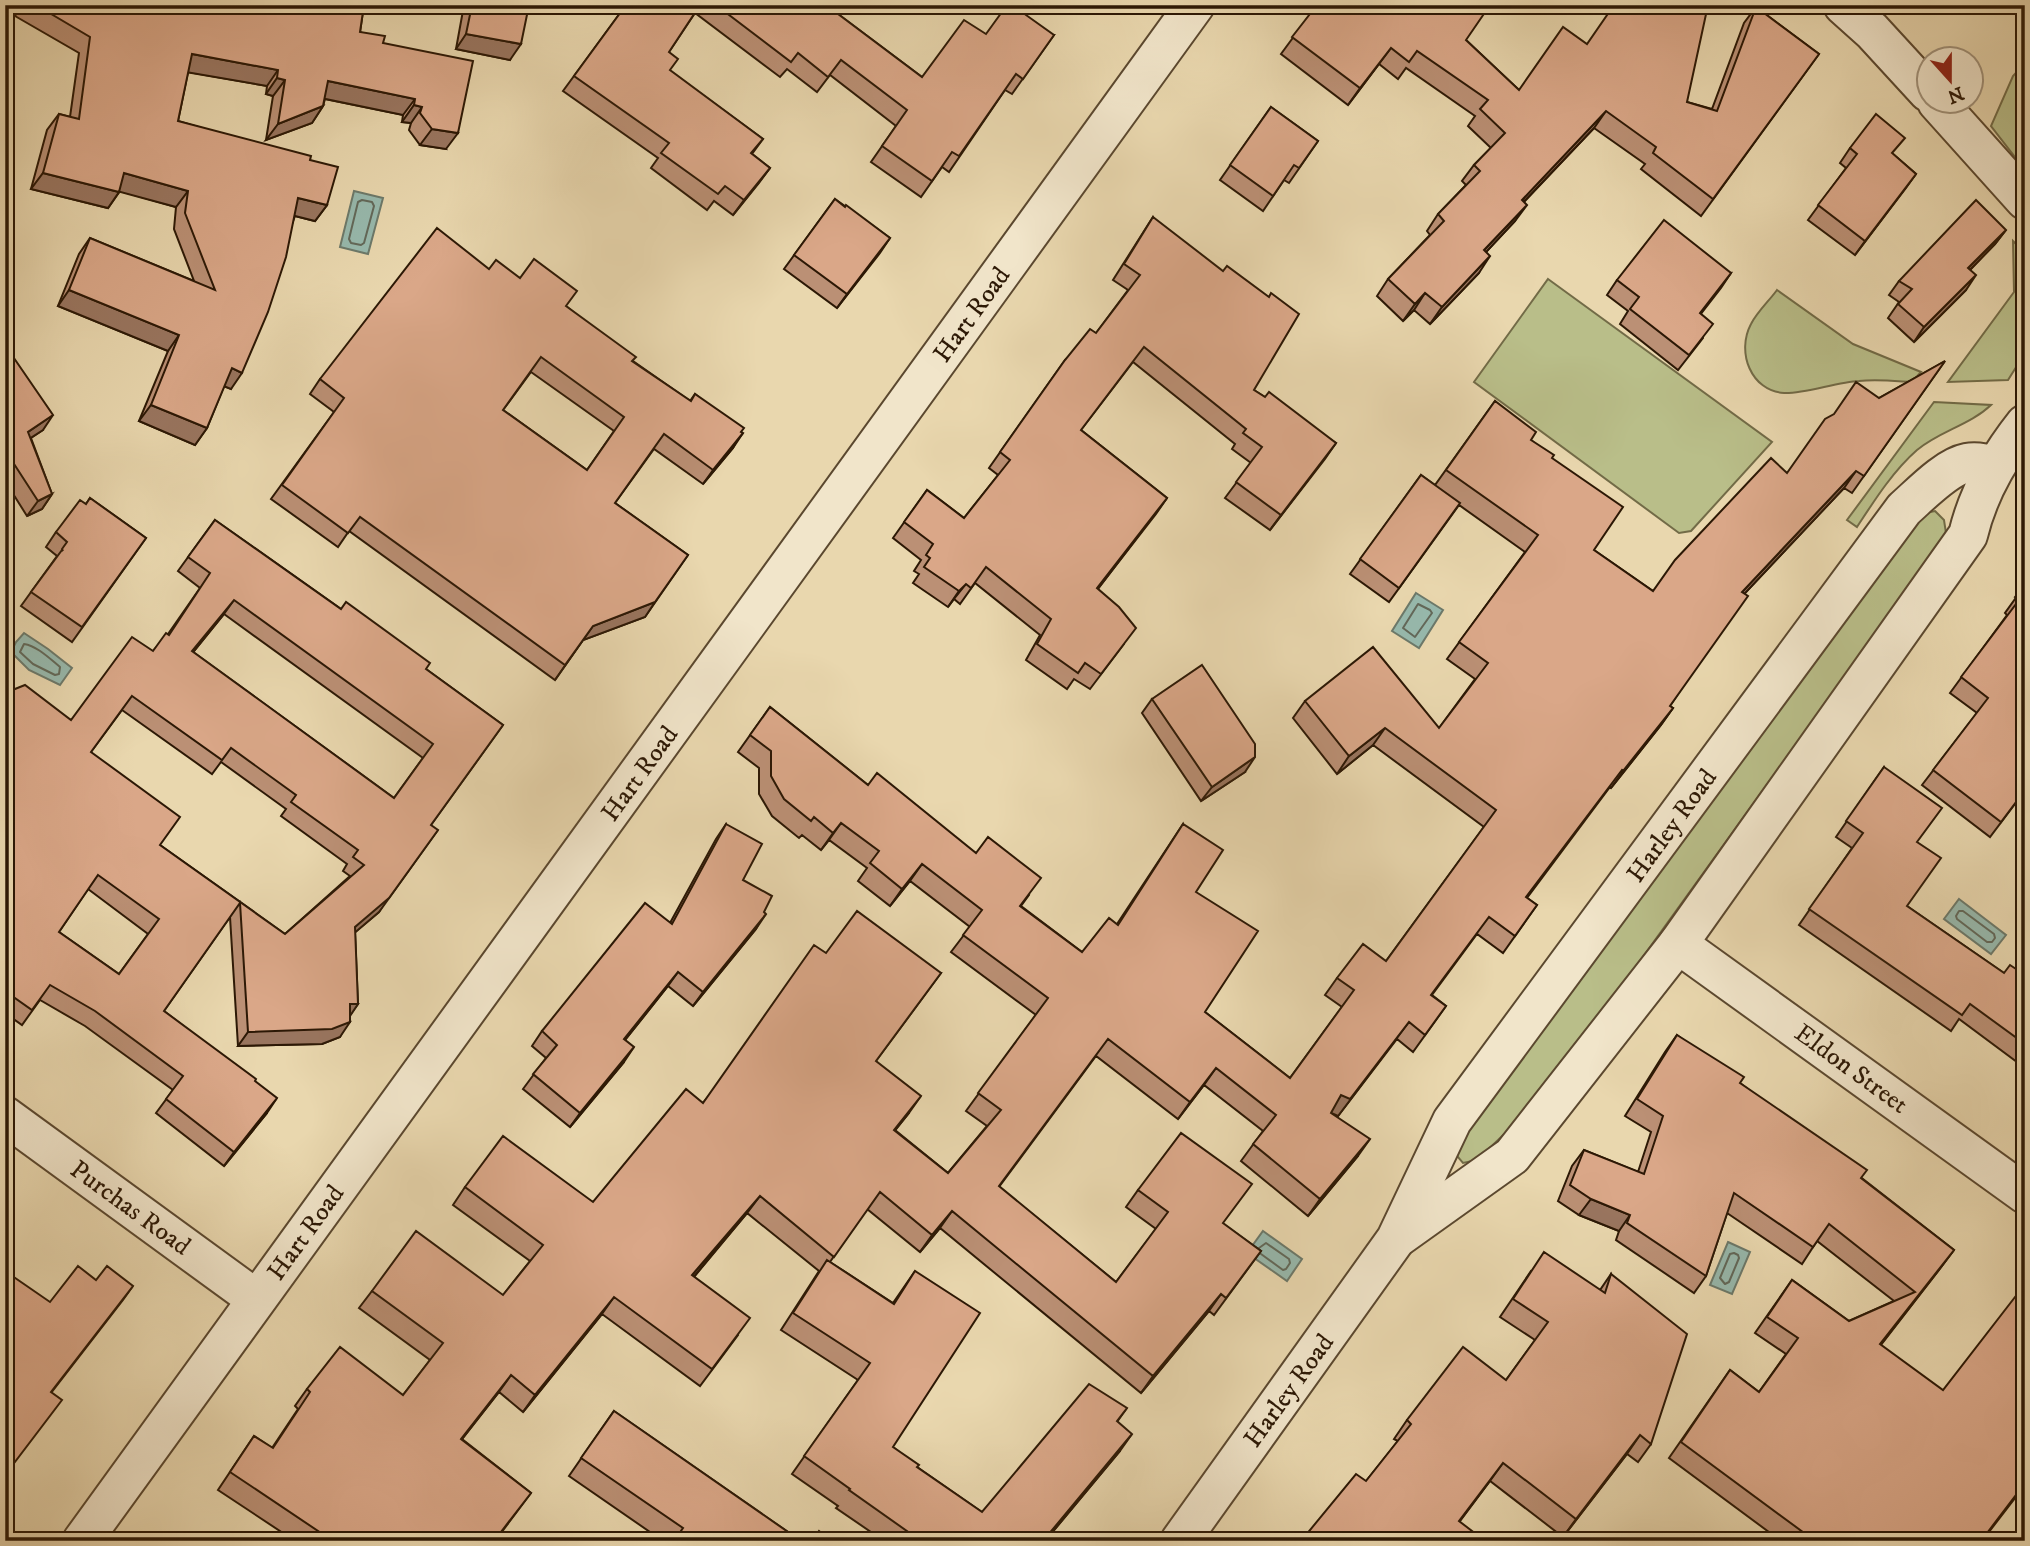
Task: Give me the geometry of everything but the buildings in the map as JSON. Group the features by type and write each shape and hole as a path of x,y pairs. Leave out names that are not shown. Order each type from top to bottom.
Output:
{"street":[{"name":"Hart Road","path":"82,1541 1195,5"},
{"path":"1843,5 1872,31 1914,77"},
{"path":"1950,116 2025,200"},
{"name":"Harley Road","path":"1396,1239 1512,1156 1678,944 1968,535 1974,510 1994,466 2025,424"},
{"name":"Harley Road","path":"1180,1541 1396,1239 1452,1121 1904,509 1942,476 1965,463 1980,462 1994,466"},
{"name":"Eldon Street","path":"1678,944 2025,1194"},
{"name":"Purchas Road","path":"5,1116 256,1299"}],"green space":[{"path":"2025,63 2025,170 1991,126 2013,76"},
{"path":"2013,241 2025,253 2025,353 2008,380 1948,382 2014,292"},
{"path":"1548,279 1772,442 1691,531 1679,533 1474,382"},
{"path":"1777,290 1853,344 1921,372 1912,382 1859,381 1792,393 1772,391 1755,378 1746,358 1745,346 1754,320"},
{"path":"1934,402 1991,405 1974,418 1935,438 1908,458 1857,527 1847,520"},
{"path":"1935,511 1944,520 1946,533 1929,560 1539,1101 1477,1160 1463,1163 1457,1156 1457,1143 1916,515"}],"water":[{"path":"354,191 383,198 368,254 340,247"},
{"path":"1416,593 1443,610 1419,648 1392,631"},
{"path":"24,633 72,668 60,685 29,670 11,652"},
{"path":"1959,899 2006,935 1991,954 1944,919"},
{"path":"1263,1231 1302,1259 1287,1281 1247,1253"},
{"path":"1728,1242 1750,1252 1732,1294 1710,1285"}]}
